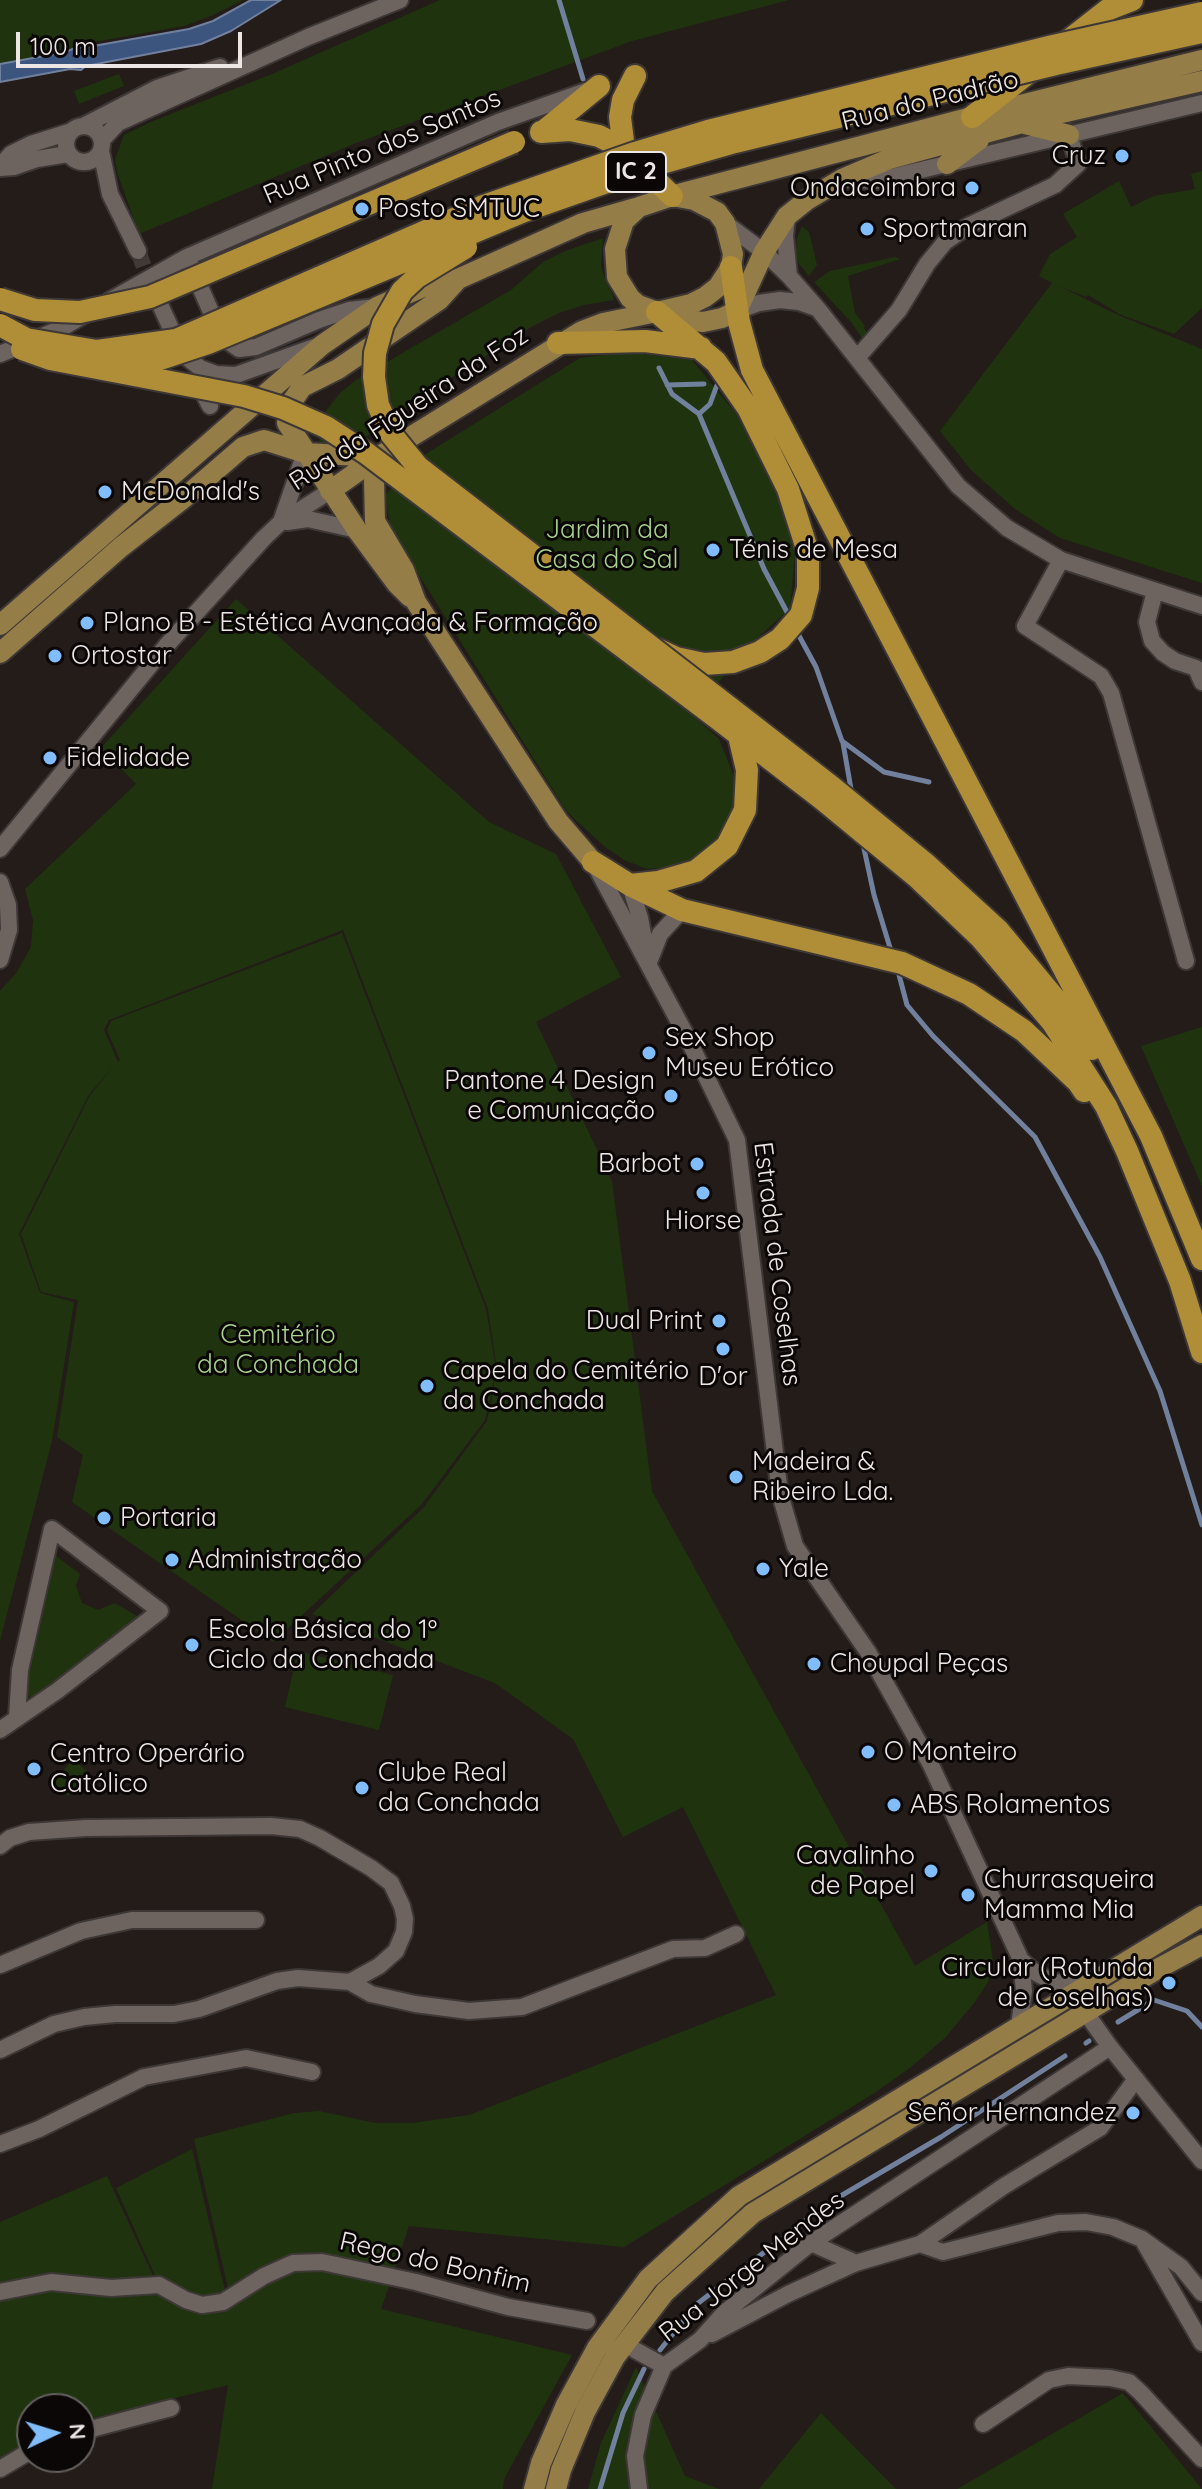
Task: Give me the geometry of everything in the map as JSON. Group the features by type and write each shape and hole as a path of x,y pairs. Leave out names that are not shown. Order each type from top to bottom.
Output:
{"highway":[{"path":"970,124 1109,9 1132,0"},
{"name":"IC 2","path":"0,325 26,339 97,351 176,340 481,207 635,153 708,131 1053,46 1202,13"},
{"name":"IC 2","path":"0,340 50,359 88,366 163,358 208,343 524,211 655,165 735,142 1202,32"},
{"path":"624,149 620,117 623,100 635,76"},
{"path":"0,299 35,310 80,312 150,297 541,132 599,86"},
{"path":"541,132 570,130 599,136 624,149 672,196"},
{"path":"524,211 417,277 402,291 383,324 375,353 378,405 391,434 418,467 650,646 725,714 739,736 747,770 745,810 727,846 696,871 658,882 630,885"},
{"path":"731,267 743,344 752,370 1151,1136 1202,1259"},
{"path":"650,646 676,658 704,664 733,662 760,652 780,639 801,615 808,588 808,552 788,489 748,408 716,362 657,312"},
{"path":"558,343 645,341 702,348"},
{"path":"88,366 244,396 283,408 326,427 366,453 892,836 998,930 1066,1012 1151,1136"},
{"path":"739,736 917,877 980,937 1053,1023 1106,1106 1127,1151 1180,1281 1202,1352"},
{"path":"593,862 630,885 682,910 902,963 969,994 1024,1031 1078,1082 1127,1151"}],"main road":[{"name":"Rua do Padrão","path":"672,196 970,124 1202,60"},
{"name":"Rua do Padrão","path":"737,311 764,252 787,216 842,179 970,124 1022,123 1202,81"},
{"path":"947,164 970,124 964,82"},
{"path":"1022,123 1069,135"},
{"path":"0,625 322,345 377,307 432,283 458,279 583,223 672,196 694,200 717,212 725,223 732,243 731,267 718,287 705,297 691,304 657,312"},
{"path":"639,207 624,221 614,263 617,277 630,298 638,305 683,320 703,322 737,311"},
{"path":"416,602 397,584 330,491 305,453 299,427 313,396 338,369 439,300 458,279"},
{"name":"Rua da Figueira da Foz","path":"330,491 558,343 603,323 657,312"},
{"path":"0,653 121,547 243,447 264,440 305,453 378,457 374,481 375,521 404,570 416,602"},
{"name":"Estrada de Coselhas","path":"416,602 558,821 593,862"},
{"path":"534,2489 541,2463 597,2348 648,2279 739,2196 1202,1916"},
{"path":"556,2489 585,2412 615,2357 665,2292 753,2213 1202,1945"}],"street":[{"path":"0,167 14,167 37,159 94,159 118,123 308,37 400,0"},
{"path":"0,167 11,154 77,128 157,88 308,37"},
{"name":"Rua Pinto dos Santos","path":"0,354 62,328 187,257 498,122 599,86"},
{"path":"842,179 875,181 1202,103"},
{"path":"77,128 96,130 110,194 138,251"},
{"path":"77,128 65,140 76,158 110,194"},
{"path":"857,358 899,310 927,264 945,242 968,226 1055,185 1078,164 1069,135"},
{"path":"787,216 785,246 789,276"},
{"path":"725,223 764,252 789,276 958,486 1007,528 1061,560 1202,606"},
{"path":"187,257 222,337 239,349 256,347 349,310 377,307"},
{"path":"151,286 184,355 213,390"},
{"path":"737,311 780,300 799,302 818,309"},
{"path":"213,390 236,375 322,345"},
{"path":"184,355 200,368 213,390"},
{"path":"305,453 281,522 308,519 357,530"},
{"name":"Rua da Figueira da Foz","path":"0,849 166,646 281,522 330,491"},
{"path":"1061,560 1025,626 1101,676 1111,693 1186,961"},
{"path":"1155,591 1147,622 1152,641 1175,661 1196,668 1202,682"},
{"name":"Estrada de Coselhas","path":"593,862 737,1140 780,1494 795,1546 868,1652 930,1763 1021,1960 1024,1991 1019,2025"},
{"path":"0,882 8,905 9,930 0,960"},
{"path":"630,885 648,963"},
{"path":"648,963 660,934 682,910"},
{"path":"0,1730 57,1691 160,1611 52,1529 20,1670 17,1717"},
{"path":"0,1846 10,1838 29,1832 86,1828 271,1826 300,1829 371,1868 391,1883 402,1906 404,1932 396,1951 379,1966 350,1982"},
{"path":"0,1965 81,1931 132,1920 256,1920"},
{"path":"0,2050 54,2024 84,2017 187,2012 277,1981 298,1978 350,1982 371,1994 469,2011 522,2007 673,1949 705,1948 736,1934"},
{"path":"1021,1960 1053,1982 1088,1984"},
{"path":"1086,2013 1202,2161"},
{"name":"Rua Jorge Mendes","path":"664,2366 700,2340 724,2313 811,2243 1110,2047"},
{"path":"0,2144 39,2129 144,2077 246,2058 312,2072"},
{"path":"700,2340 856,2263 920,2244 1004,2186 1100,2128 1136,2079"},
{"path":"920,2244 943,2252 1058,2223 1086,2222 1113,2227 1142,2239 1181,2267 1202,2293"},
{"path":"1142,2239 1202,2343"},
{"path":"811,2243 856,2263"},
{"name":"Rego do Bonfim","path":"0,2292 51,2282 111,2288 159,2285 202,2305 223,2302 264,2276 293,2263 322,2262 416,2282 508,2307 587,2321"},
{"path":"635,2350 664,2366 643,2415 635,2456 639,2489"},
{"path":"983,2424 1049,2380 1068,2376 1110,2378 1129,2382 1202,2459"},
{"path":"96,2428 171,2408"}],"green space":[{"path":"0,0 243,0 184,26 83,44 66,52 0,64"},
{"path":"440,0 789,0 632,41 356,143 139,234 115,159 124,135"},
{"path":"119,74 124,86 79,104 74,91"},
{"path":"1202,171 1202,308 1174,334 1119,314 1088,295 1086,297 1059,286 1118,315 1202,349 1202,583 1060,538 1015,509 971,470 940,431 1052,283 1039,276 1050,254 1077,237 1063,214 1119,181 1131,207 1154,196 1195,189 1191,174"},
{"path":"802,226 809,232 817,265 809,276 799,264 796,252"},
{"path":"603,238 601,265 613,300 559,313 533,326 410,404 398,417 357,442 342,447 321,444 321,424 326,411 340,393 356,380 511,290 543,262"},
{"path":"895,257 900,259 848,276 855,313 871,339 866,344 851,322 814,282 830,271"},
{"name":"Jardim da Casa do Sal","path":"627,352 692,360 737,415 777,494 795,553 790,609 748,646 692,715 719,739 735,779 734,813 715,845 683,866 647,869 624,860 605,847 567,812 391,530 385,495 421,457 580,358"},
{"name":"Cemitério da Conchada","path":"236,599 489,822 556,854 621,977 536,1022 612,1181 652,1491 915,1966 987,1922 993,1961 988,1982 974,2003 945,2038 911,2067 876,2092 624,2247 409,2226 394,2271 322,2256 229,2293 194,2139 294,2113 319,2111 375,2123 413,2123 469,2115 776,1995 683,1807 623,1837 573,1739 495,1683 312,1614 424,1507 487,1421 496,1362 488,1309 343,930 109,1020 104,1030 118,1062 120,1060 107,1030 111,1021 342,933 486,1309 495,1362 485,1420 422,1504 273,1642 72,1502 83,1455 57,1437 78,1300 41,1292 21,1234 89,1097 114,1065 88,1096 19,1234 40,1293 74,1302 52,1441 0,1641 0,991 17,972 31,947 33,920 25,889 136,784 101,748"},
{"path":"1202,1027 1202,1186 1141,1046"},
{"path":"56,1556 80,1574 76,1586 82,1603 98,1610 115,1603 140,1618 33,1698 27,1695 26,1689"},
{"path":"298,1651 393,1675 379,1730 285,1707"},
{"path":"73,1759 91,1775 74,1795 72,1792 68,1796 53,1783"},
{"path":"192,2149 226,2295 203,2299 157,2280 116,2188"},
{"path":"107,2176 155,2280 0,2286 0,2222"},
{"path":"321,2271 389,2286 381,2309 572,2355 504,2479 503,2489 212,2489 228,2385 96,2417 96,2393 16,2393 16,2451 0,2461 0,2301 51,2291 111,2297 157,2294 202,2315 226,2310 268,2284 295,2272"},
{"path":"636,2367 685,2476 719,2489 588,2489 601,2443"},
{"path":"1123,2393 1202,2489 957,2489"},
{"path":"821,2413 896,2489 759,2489"}],"water":[{"path":"251,0 281,0 231,31 201,44 86,66 81,70 70,69 0,82 0,64 66,52 77,47 189,29 213,21"}],"waterway":[{"path":"559,0 583,79"},
{"path":"659,368 672,394 699,414 710,404 717,385"},
{"path":"667,385 704,384"},
{"path":"699,414 764,569 788,614"},
{"path":"797,632 816,667 842,741 884,772 929,782"},
{"path":"843,743 851,789"},
{"path":"863,844 891,951"},
{"path":"898,971 907,1005 933,1036 1035,1137 1100,1257 1160,1391 1202,1525"},
{"path":"1118,2022 1154,2000 1187,2011 1202,2027"},
{"path":"660,2350 697,2304 827,2204 941,2137 1065,2056"},
{"path":"600,2489 623,2413 644,2369"}],"tunnel":[{"path":"138,251 151,286"}],"place":[{"name":"Cruz","path":"1122,156"},
{"name":"Ondacoimbra","path":"972,188"},
{"name":"Posto SMTUC","path":"362,209"},
{"name":"Sportmaran","path":"867,229"},
{"name":"McDonald's","path":"105,492"},
{"name":"Ténis de Mesa","path":"713,550"},
{"name":"Plano B - Estética Avançada & Formação","path":"87,623"},
{"name":"Ortostar","path":"55,656"},
{"name":"Fidelidade","path":"50,758"},
{"name":"Sex Shop Museu Erótico","path":"649,1053"},
{"name":"Pantone 4 Design e Comunicação","path":"671,1096"},
{"name":"Barbot","path":"697,1164"},
{"name":"Hiorse","path":"703,1193"},
{"name":"Dual Print","path":"719,1321"},
{"name":"D'or","path":"723,1349"},
{"name":"Capela do Cemitério da Conchada","path":"427,1386"},
{"name":"Madeira & Ribeiro Lda.","path":"736,1477"},
{"name":"Portaria","path":"104,1518"},
{"name":"Administração","path":"172,1560"},
{"name":"Yale","path":"763,1569"},
{"name":"Escola Básica do 1º Ciclo da Conchada","path":"192,1645"},
{"name":"Choupal Peças","path":"814,1664"},
{"name":"O Monteiro","path":"868,1752"},
{"name":"Centro Operário Católico","path":"34,1769"},
{"name":"Clube Real da Conchada","path":"362,1788"},
{"name":"ABS Rolamentos","path":"894,1805"},
{"name":"Cavalinho de Papel","path":"931,1871"},
{"name":"Churrasqueira Mamma Mia","path":"968,1895"},
{"name":"Circular (Rotunda de Coselhas)","path":"1169,1983"},
{"name":"Señor Hernandez","path":"1133,2113"}]}
